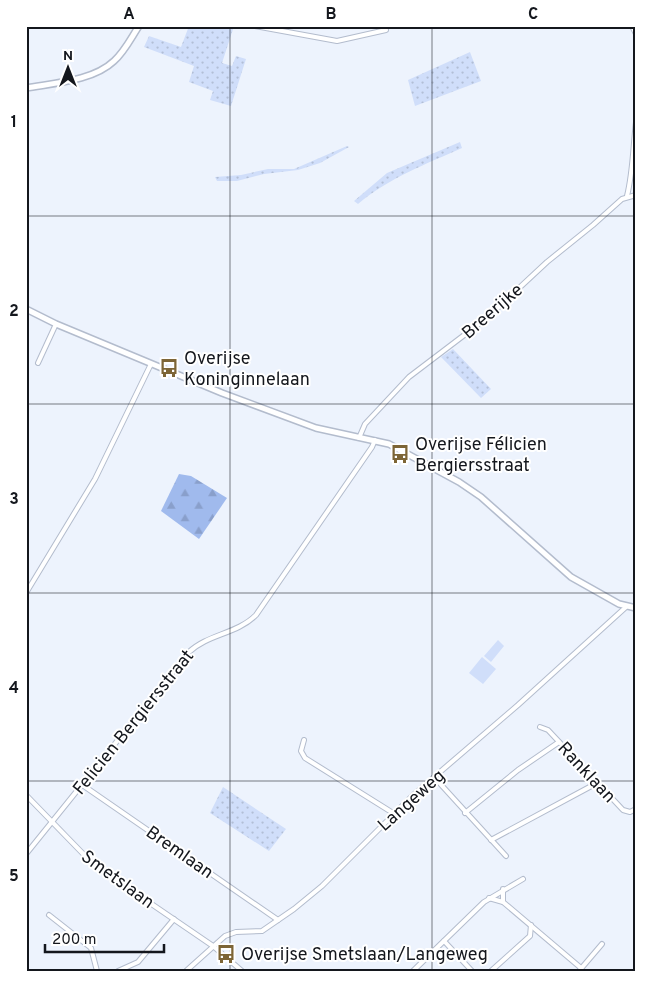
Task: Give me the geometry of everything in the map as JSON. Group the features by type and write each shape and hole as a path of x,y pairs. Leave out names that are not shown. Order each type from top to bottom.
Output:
{"street":[{"path":"26,88 84,77 101,71 121,54 139,26"},
{"path":"255,26 337,41 386,30"},
{"path":"632,26 636,34"},
{"path":"636,122 627,196 636,195"},
{"name":"Breerijke","path":"359,438 365,424 409,378 488,317 570,242 627,196"},
{"path":"26,310 149,364 316,428 389,444 460,482 481,497 570,577 596,593 626,607 636,608"},
{"path":"38,363 56,324"},
{"path":"26,592 95,479 149,364"},
{"name":"Felicien Bergiersstraat","path":"26,854 189,652 199,644 239,628 256,615 375,440"},
{"name":"Langeweg","path":"186,971 229,934 262,931 322,886 393,813 518,705 626,607"},
{"name":"Ranklaan","path":"540,727 548,730 623,810 630,812 636,809"},
{"path":"304,740 301,751 305,758 393,813"},
{"path":"465,813 518,770 559,742"},
{"path":"434,777 506,856"},
{"path":"491,840 597,783"},
{"name":"Bremlaan","path":"81,784 278,920"},
{"name":"Smetslaan","path":"26,795 93,864 213,946 242,971"},
{"path":"413,971 489,898 523,879"},
{"path":"503,889 503,902"},
{"path":"489,898 503,902 580,969 602,944"},
{"path":"49,915 91,948 97,971"},
{"path":"118,971 138,962 174,919"},
{"path":"530,936 531,926"},
{"path":"491,971 530,936 541,935"},
{"path":"444,941 472,971"}],"shaded area":[{"path":"189,26 234,26 222,63 232,66 236,56 246,59 231,106 210,100 213,91 189,82 194,66 144,47 149,36 181,47"},
{"path":"470,52 481,81 415,106 408,80"},
{"path":"460,142 462,148 395,179 358,204 354,201 387,173"},
{"path":"347,146 349,147 320,163 298,170 264,174 237,181 217,181 215,177 241,175 268,169 294,169"},
{"path":"453,349 491,389 481,398 441,357"},
{"path":"498,640 504,646 491,662 484,656"},
{"path":"482,657 496,669 483,684 469,673"},
{"path":"223,787 286,829 269,851 210,813"}],"green space":[{"path":"179,474 191,476 227,498 199,539 161,511"}],"place":[{"name":"Overijse Koninginnelaan","path":"169,368"},
{"name":"Overijse Félicien Bergiersstraat","path":"400,454"},
{"name":"Overijse Smetslaan/Langeweg","path":"226,954"}]}
